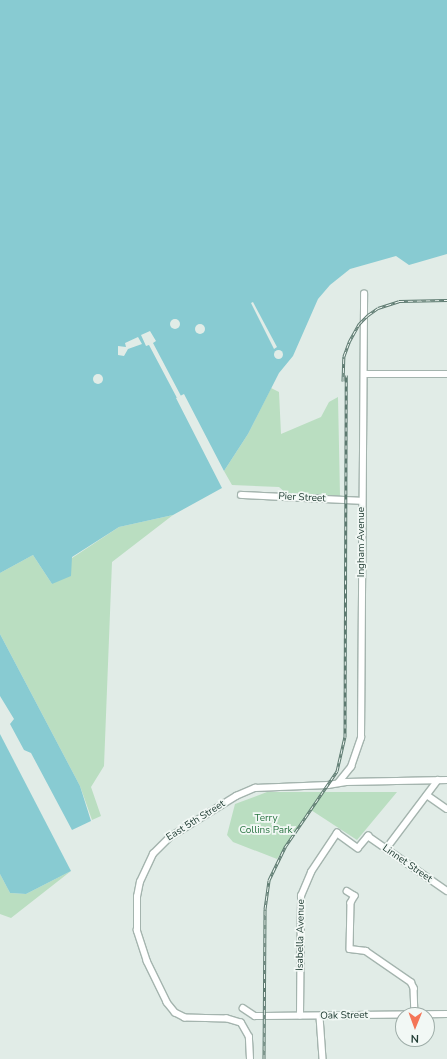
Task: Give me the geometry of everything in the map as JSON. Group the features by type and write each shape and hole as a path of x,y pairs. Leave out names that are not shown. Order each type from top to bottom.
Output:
{"street":[{"name":"Ingham Avenue","path":"338,782 351,767 361,738 364,294"},
{"path":"364,374 447,374"},
{"name":"Pier Street","path":"241,495 362,501"},
{"path":"386,849 438,780"},
{"name":"East 5th Street","path":"250,1059 249,1037 241,1023 227,1019 185,1018 175,1013 167,1003 147,962 138,931 137,898 140,882 153,854 161,844 236,796 267,786 324,786 338,782 447,780"},
{"path":"427,795 447,809"},
{"name":"Isabella Avenue","path":"300,1016 300,910 305,883 337,833 358,848 368,836"},
{"name":"Linnet Street","path":"368,836 447,891"},
{"path":"347,891 355,896 351,903 350,949 360,950 373,955 411,982 414,988 415,1007"},
{"name":"Oak Street","path":"244,1008 256,1016 320,1017 395,1015"},
{"name":"Oak Street","path":"435,1014 447,1014"},
{"path":"320,1017 323,1059"}],"green space":[{"path":"271,388 279,392 281,434 321,417 329,402 338,397 340,496 287,494 279,487 232,485 224,471 248,434"},
{"path":"173,515 112,562 104,766 91,787 101,816 92,820 80,786 0,634 0,573 33,555 52,584 72,558 119,527"},
{"name":"Terry Collins Park","path":"267,792 397,792 357,840 311,810 277,859 233,842 227,835 235,804"},
{"path":"71,871 11,918 0,914 0,874 10,893 26,894"}],"water":[{"path":"0,0 447,0 447,254 409,265 396,256 350,269 330,285 318,299 293,356 279,373 248,434 224,471 184,394 176,398 222,488 173,515 119,527 72,557 71,576 52,584 33,555 0,573"},
{"path":"0,634 80,786 91,821 72,830 31,753 24,750 10,724 14,719 0,696"},
{"path":"0,734 71,871 26,894 10,893 0,874"}],"pier":[{"path":"253,302 277,347 274,349 251,303"},
{"path":"173,319 177,319 179,320 179,328 173,329 170,326 170,322"},
{"path":"198,324 202,324 205,329 202,334 198,334 195,331 195,327"},
{"path":"150,331 156,341 153,343 181,396 177,398 149,345 146,346 141,335"},
{"path":"138,337 142,344 128,349 124,356 118,355 118,346 126,347 125,343"},
{"path":"276,350 280,350 282,354 280,358 276,358 274,356 274,352"},
{"path":"96,374 100,374 102,375 102,383 96,384 93,381 93,377"}],"railway":[{"path":"343,381 344,356 349,342 359,324 368,315 378,308 399,301 447,300"},
{"path":"264,1059 265,909 269,880 285,847 337,771 345,737 346,375"}]}
